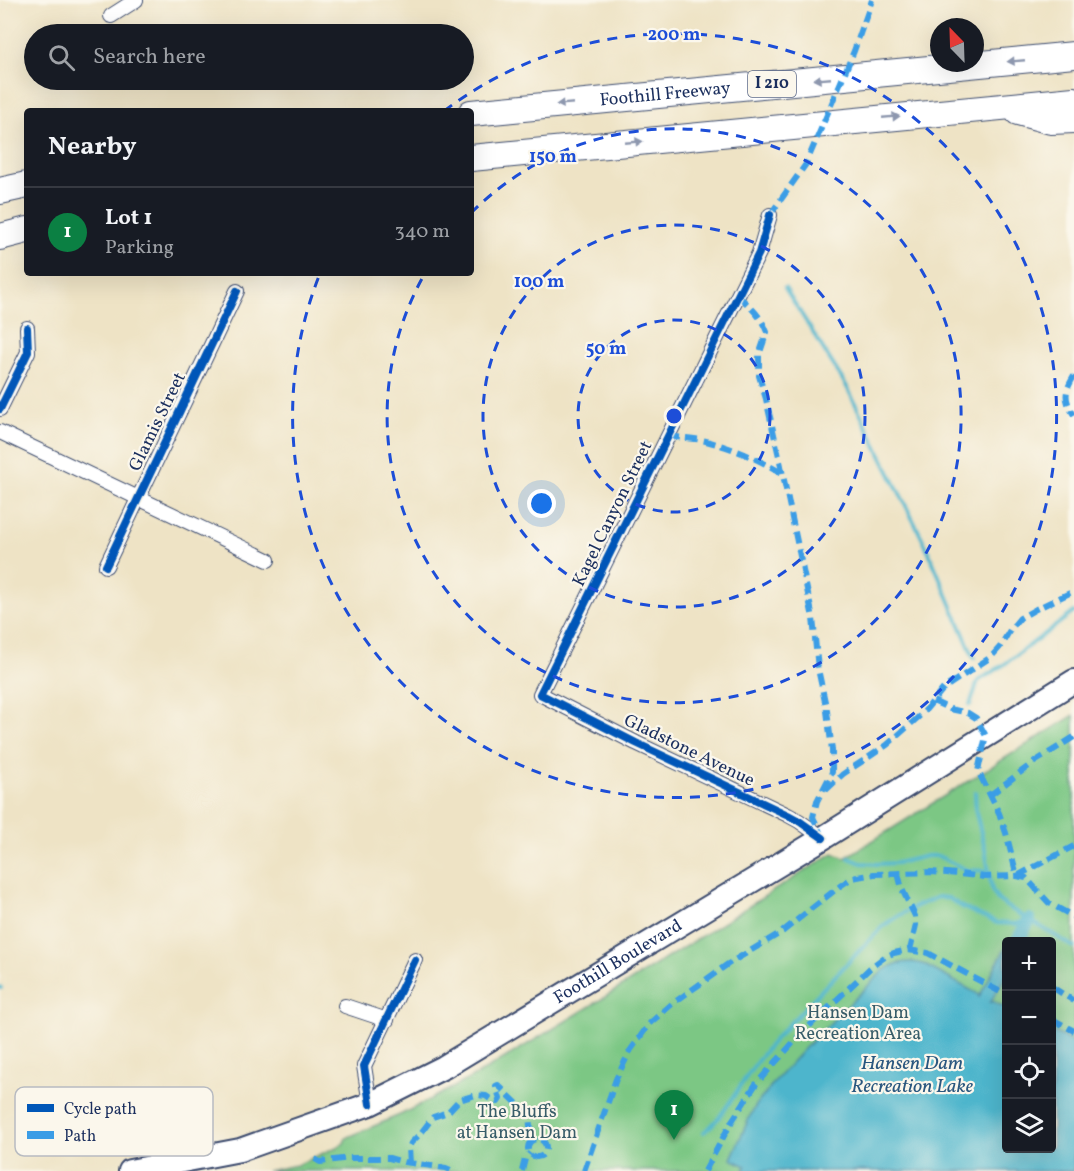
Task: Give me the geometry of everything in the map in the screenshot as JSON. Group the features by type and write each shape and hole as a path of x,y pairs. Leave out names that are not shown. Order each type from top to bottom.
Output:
{"highway":[{"name":"Foothill Freeway","path":"474,113 1074,55"},
{"path":"474,158 1074,100"},
{"path":"997,107 1052,121 1074,120"},
{"path":"0,191 24,185"},
{"path":"0,237 24,231"}],"main road":[{"name":"Foothill Boulevard","path":"213,1155 240,1150 370,1104 444,1068 823,838 1074,681"},
{"name":"Foothill Boulevard","path":"130,1171 209,1156"}],"street":[{"path":"111,16 136,0"},
{"name":"Kagel Canyon Street","path":"540,694 759,253 770,215"},
{"name":"Glamis Street","path":"106,566 237,291"},
{"path":"0,409 28,352 27,328"},
{"path":"0,432 268,560"},
{"name":"Gladstone Avenue","path":"540,694 636,743 788,815 823,838"},
{"path":"370,1104 364,1066 416,960"},
{"path":"345,1006 387,1020"}],"green space":[{"name":"Hansen Dam Recreation Area","path":"1074,715 1074,1171 267,1171 297,1165 341,1145 346,1138 402,1114 485,1070 833,853 845,858"}],"water":[{"name":"Hansen Dam Recreation Lake","path":"1002,954 1002,982 990,1003 993,1001 1002,1006 1002,1153 1056,1153 1056,1033 1074,1043 1074,1171 744,1171 746,1166 731,1159 750,1116 775,1081 884,970 903,962 923,964 978,994 979,997"}],"waterway":[{"path":"785,288 847,387 927,548 974,658"},
{"path":"970,705 978,681 1002,666 1074,612"},
{"path":"975,792 976,813 992,890 998,900 1074,947"},
{"path":"849,858 861,863 878,864 938,856 967,870 989,871"},
{"path":"704,1132 723,1112 774,1040 883,926 896,917 938,897 948,898 997,923 1015,924 1029,920"},
{"path":"1020,937 1029,920"}],"marked path":[{"path":"770,215 806,164 854,51 872,0"},
{"path":"738,296 758,316 767,332 759,355 759,376 780,461 813,618 818,669 832,750 832,772 817,801 813,817 821,834"},
{"path":"1074,376 1066,396 1074,415"},
{"path":"668,436 701,440 726,447 783,474"},
{"path":"826,790 843,774 887,745 923,713 944,688 991,657 1020,618 1074,591"},
{"path":"933,701 976,718 986,736 978,771 999,813 1017,876 1074,846"},
{"path":"990,795 1033,763 1074,737"},
{"path":"584,1171 616,1079 630,1051 650,1023 672,1004 728,964 782,932 852,878 874,874 932,872 985,877 1017,876 1026,878 1049,903 1074,917"},
{"path":"898,873 902,889 915,916 916,925 910,950"},
{"path":"705,1171 732,1121 756,1084 801,1034 870,968 886,956 908,950 928,953 1002,993"},
{"path":"1056,990 1074,1001"},
{"path":"1056,1021 1074,1031"},
{"path":"410,1163 411,1143 433,1117 448,1112 459,1100 476,1095 486,1096 498,1102 500,1099 496,1086 498,1085 529,1115 530,1126 536,1140"},
{"path":"537,1139 543,1142 546,1148 543,1154 537,1157 531,1154 528,1148 531,1142 537,1139"},
{"path":"522,1171 525,1159 530,1153"},
{"path":"315,1159 320,1162 349,1158 389,1158 453,1171"}],"cycle path":[{"path":"770,215 759,253 540,694 636,743 788,815 823,838"},
{"path":"106,566 237,291"},
{"path":"0,409 28,352 27,328"},
{"path":"370,1104 364,1066 415,960"}],"place":[{"name":"Lot 1","path":"674,1140"}],"park label":[{"name":"The Bluffs at Hansen Dam","path":"517,1122"}]}
